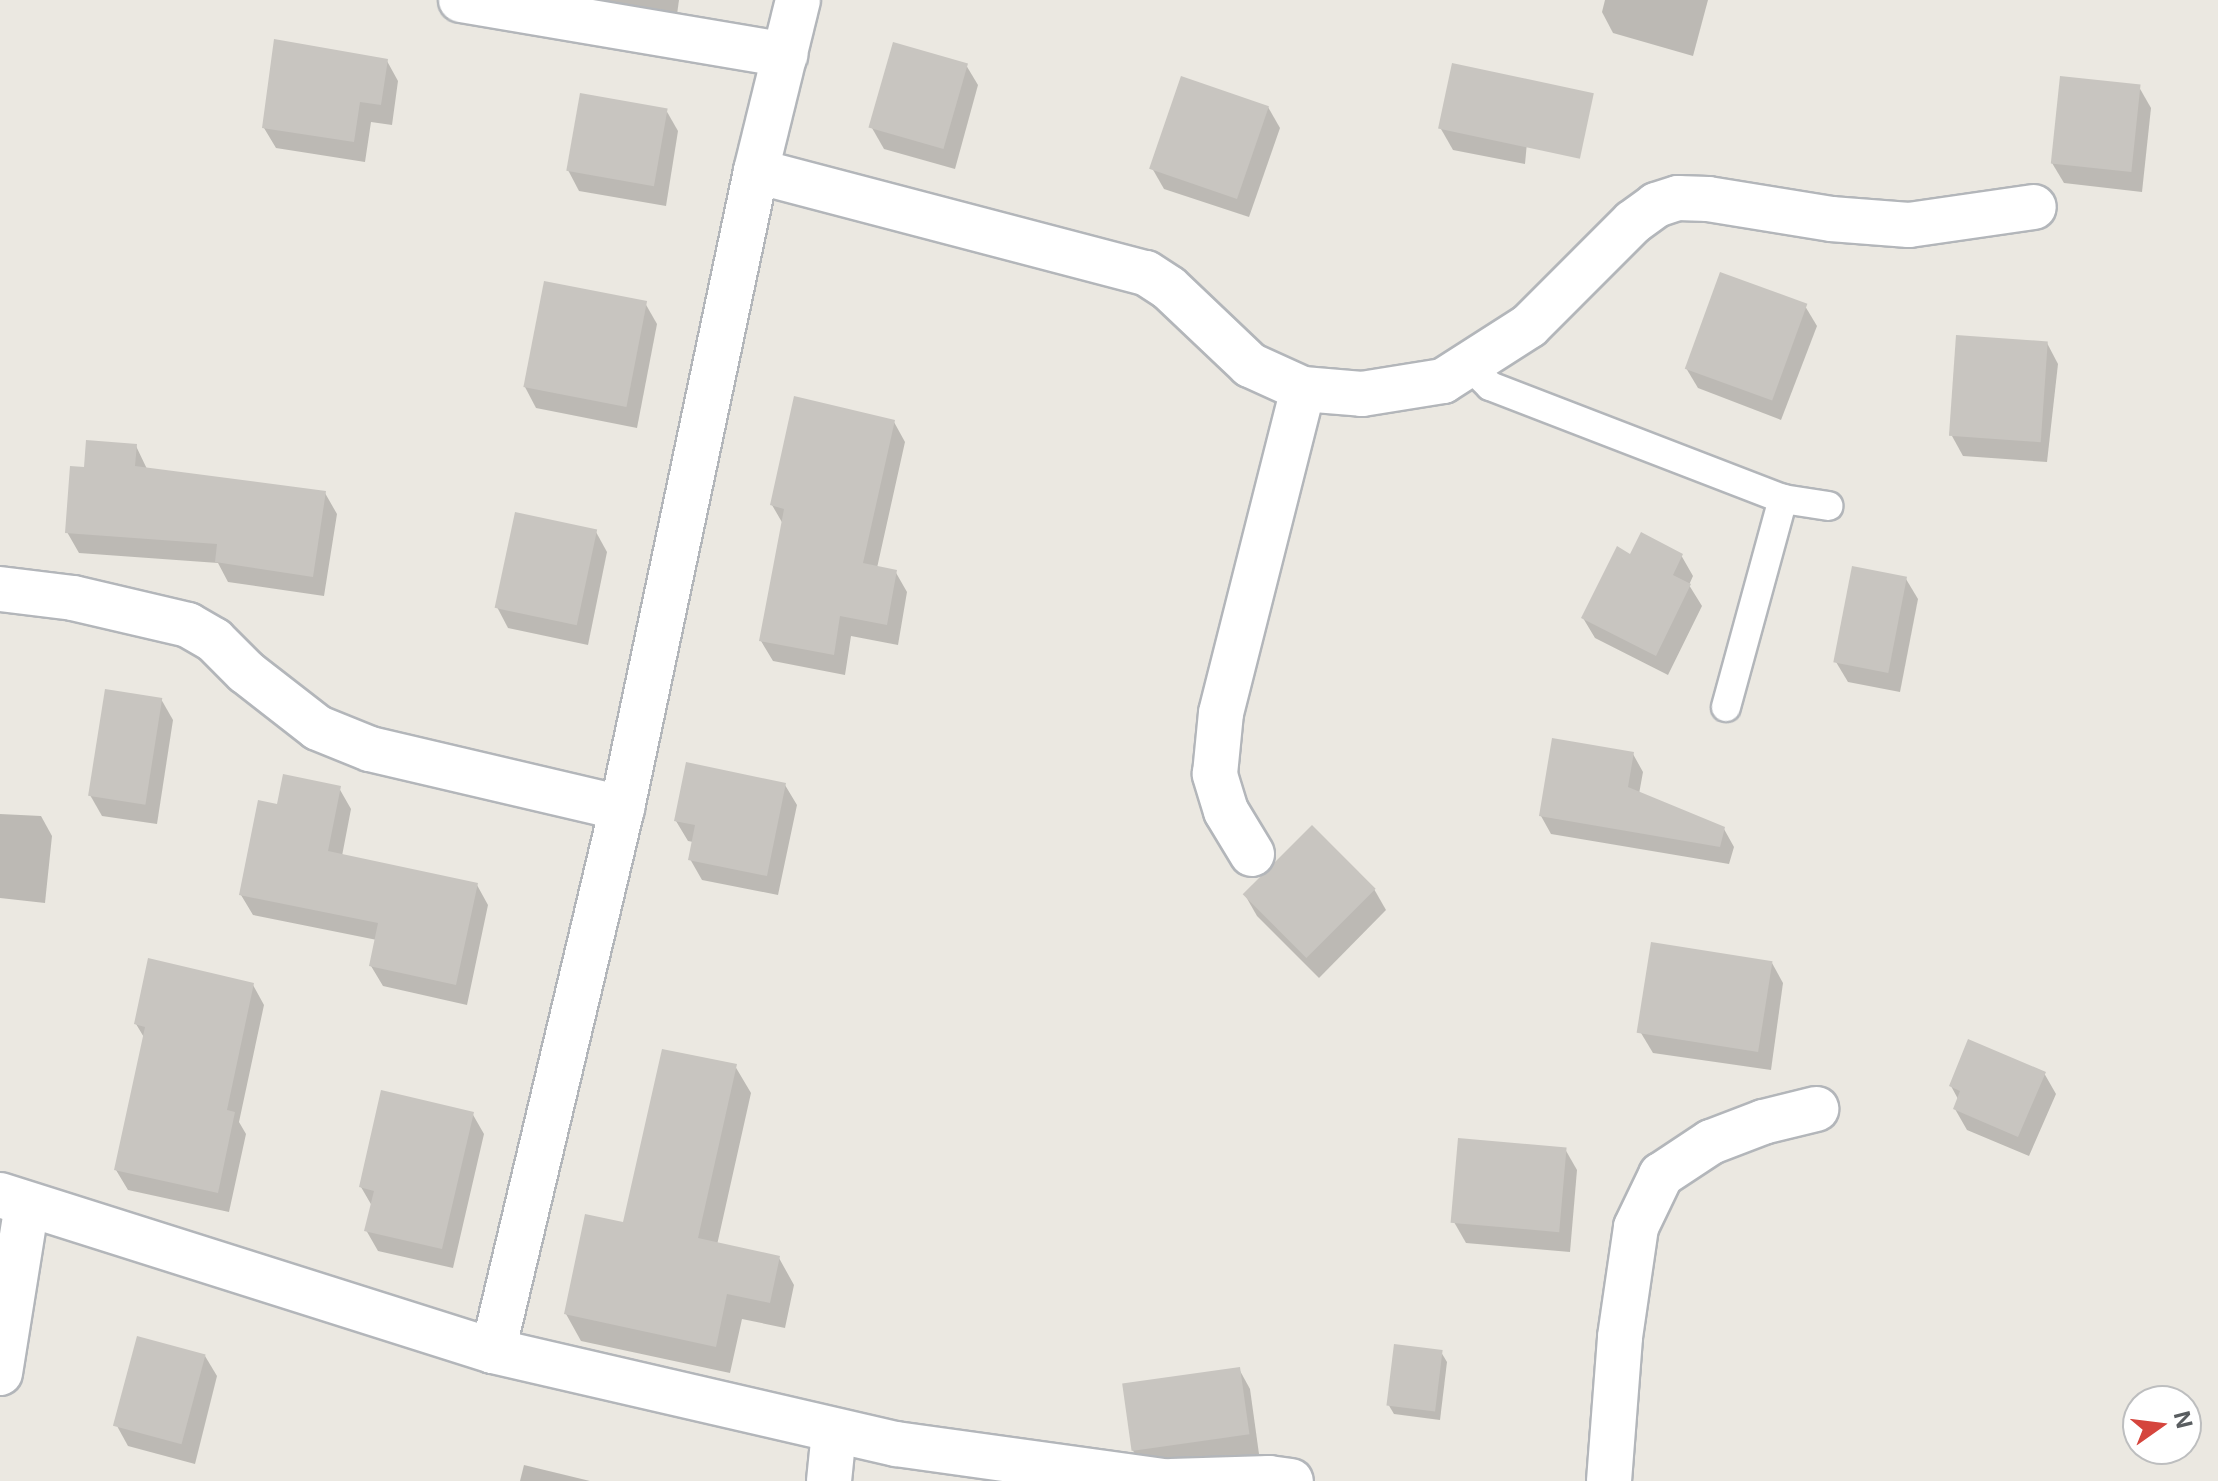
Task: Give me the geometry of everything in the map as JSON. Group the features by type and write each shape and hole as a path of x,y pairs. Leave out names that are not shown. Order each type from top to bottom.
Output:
{"street":[{"path":"461,0 785,55"},
{"path":"493,1351 622,808 756,171 798,0"},
{"path":"756,171 1146,273 1169,288 1250,365 1303,389 1362,394 1443,381 1469,365 1529,326 1633,222 1656,205 1678,198 1708,199 1831,219 1909,225 2034,207"},
{"path":"1252,854 1226,811 1215,774 1221,713 1303,389"},
{"path":"0,589 73,598 188,625 214,640 246,672 318,728 370,749 622,808"},
{"path":"1609,1481 1620,1337 1636,1227 1661,1175 1711,1142 1763,1122 1816,1109"},
{"path":"0,1373 13,1200 493,1351 834,1432 910,1447 1163,1481"},
{"path":"829,1481 834,1432"},
{"path":"1171,1481 1269,1478 1291,1481"}],"lane":[{"path":"1469,365 1490,386 1783,499 1828,506"},
{"path":"1726,707 1783,499"}],"building":[{"path":"274,39 388,59 381,105 360,102 354,142 262,128"},
{"path":"893,42 968,63 943,149 868,128"},
{"path":"1452,63 1594,93 1580,159 1438,129"},
{"path":"1181,76 1269,106 1237,199 1149,169"},
{"path":"2060,76 2141,84 2131,172 2051,164"},
{"path":"580,93 668,108 654,186 566,171"},
{"path":"1720,272 1807,304 1772,401 1685,369"},
{"path":"544,281 647,301 626,407 523,387"},
{"path":"1956,335 2048,341 2041,442 1949,436"},
{"path":"794,396 895,420 863,563 897,570 887,625 840,616 834,655 759,641 784,509 770,505"},
{"path":"86,440 137,444 135,466 326,491 313,577 215,562 217,544 65,533 70,466 84,467"},
{"path":"515,512 597,529 577,625 495,608"},
{"path":"1641,532 1683,554 1673,575 1691,584 1656,656 1581,618 1617,546 1630,554"},
{"path":"1852,566 1907,577 1888,673 1833,662"},
{"path":"105,689 162,698 145,805 88,796"},
{"path":"1552,738 1634,752 1628,787 1725,827 1720,847 1539,816"},
{"path":"686,762 786,783 767,876 688,860 695,825 674,821"},
{"path":"283,774 341,786 328,851 478,883 456,985 369,966 378,923 239,895 258,800 277,804"},
{"path":"1312,825 1376,889 1306,958 1243,894"},
{"path":"1651,942 1772,961 1758,1052 1637,1033"},
{"path":"148,958 254,983 227,1110 235,1112 218,1193 114,1170 145,1027 134,1024"},
{"path":"1968,1039 2046,1072 2018,1137 1953,1109 1960,1091 1949,1086"},
{"path":"662,1049 737,1064 698,1238 780,1256 770,1303 727,1294 716,1347 564,1314 585,1214 623,1222"},
{"path":"381,1090 474,1112 442,1249 364,1231 374,1191 359,1187"},
{"path":"1458,1138 1567,1147 1559,1232 1451,1223"},
{"path":"137,1336 206,1354 182,1444 113,1426"},
{"path":"1394,1344 1443,1350 1435,1412 1386,1406"},
{"path":"1240,1367 1249,1434 1132,1451 1122,1384"}]}
